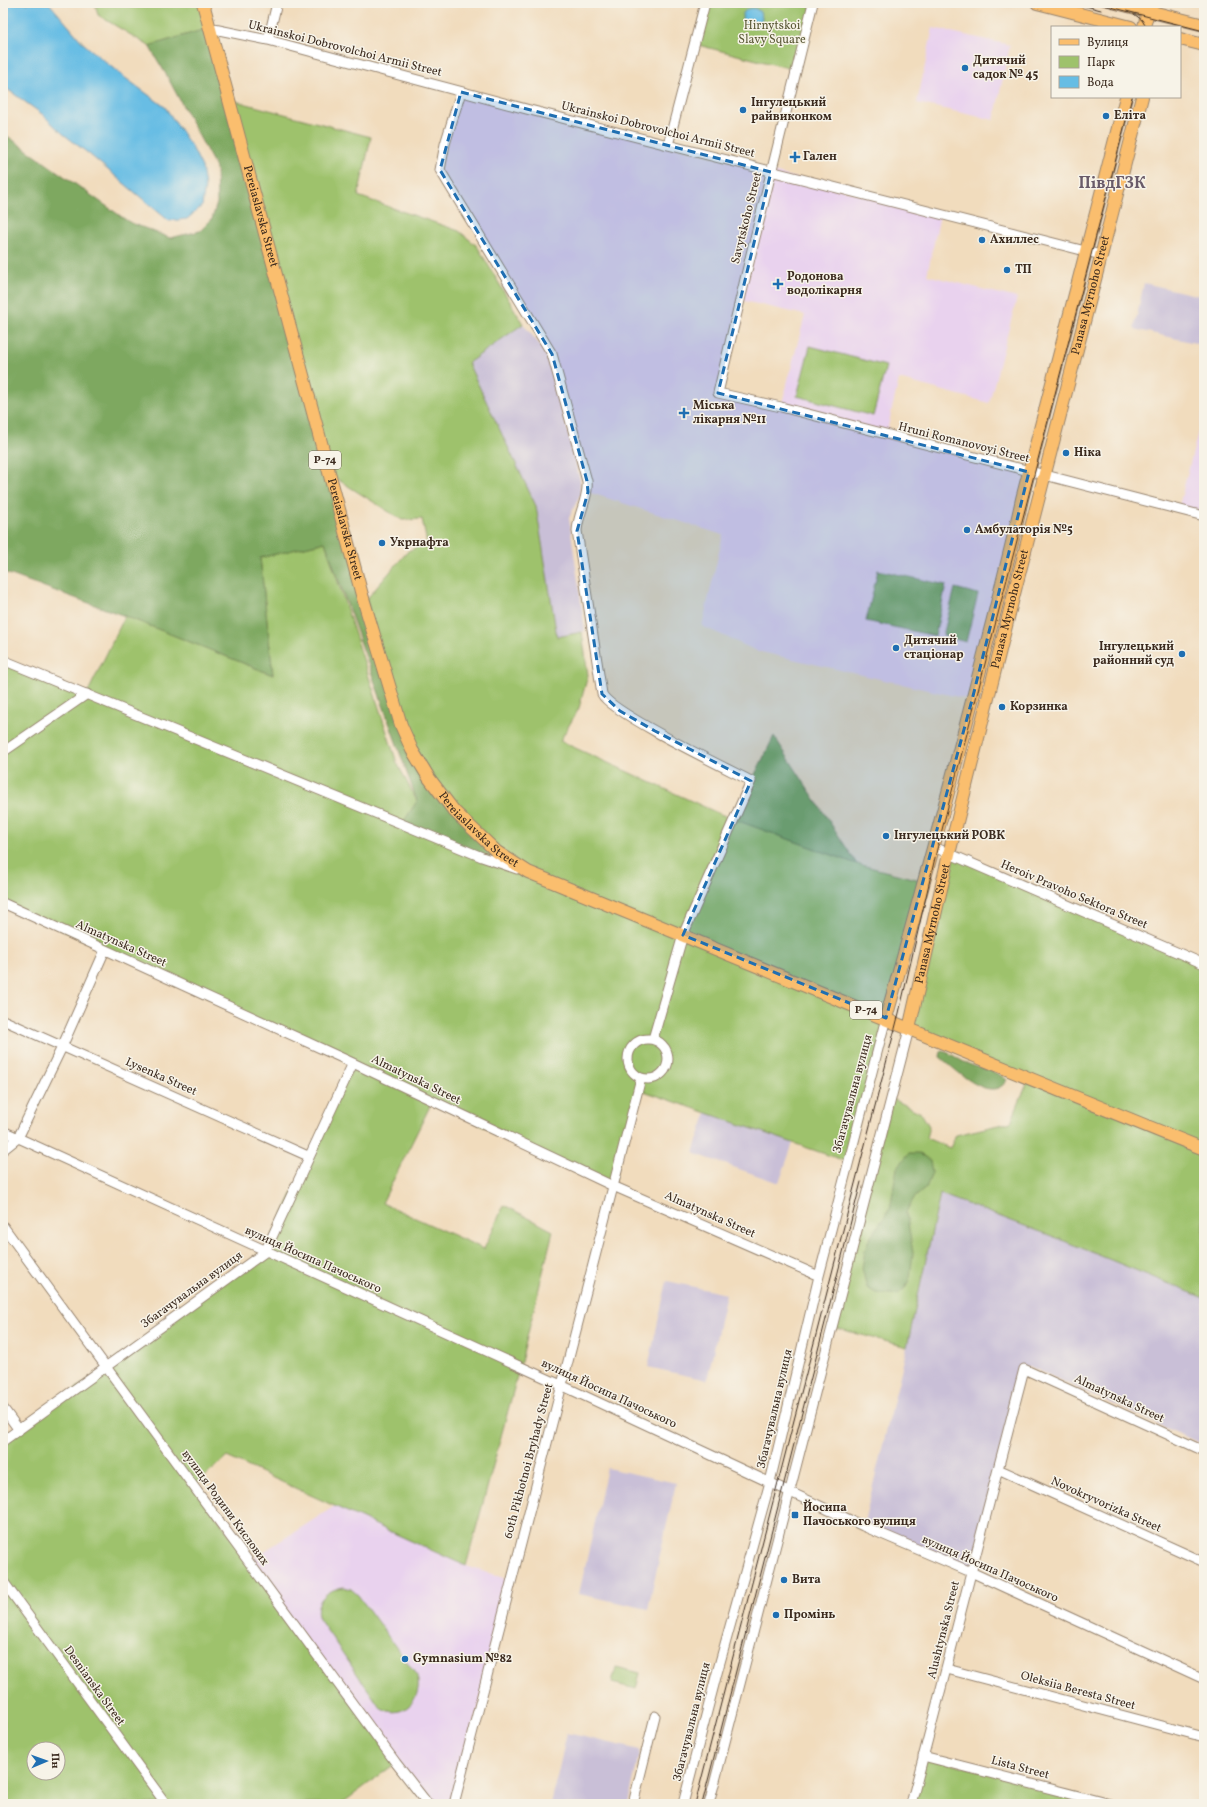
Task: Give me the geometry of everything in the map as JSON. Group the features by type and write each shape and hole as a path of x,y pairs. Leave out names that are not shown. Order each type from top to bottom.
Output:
{"main road":[{"name":"Pereiaslavska Street","path":"203,3 362,595 401,726 412,750 429,778 454,811 497,852 528,872"},
{"path":"1037,3 1127,26"},
{"path":"1116,3 1149,7 1161,21 1204,25"},
{"path":"1144,26 1149,7"},
{"path":"1181,39 1204,45"},
{"name":"Panasa Myrnoho Street","path":"886,1018 934,847 1126,98"},
{"name":"Panasa Myrnoho Street","path":"909,1029 949,854 1044,476 1142,98"},
{"name":"Р-74","path":"528,872 1204,1149"}],"street":[{"path":"268,40 277,3"},
{"path":"668,145 705,3"},
{"name":"Savytskoho Street","path":"718,393 813,3"},
{"name":"Ukrainskoi Dobrovolchoi Armii Street","path":"210,28 268,40 461,92 1101,255"},
{"path":"461,92 445,144 440,170 552,354 587,481 588,492 580,513 577,531 602,694 604,698 620,711 655,731 752,781 683,935 653,1039"},
{"name":"Hruni Romanovoyi Street","path":"718,393 1204,516"},
{"path":"3,660 482,857 528,872"},
{"path":"3,752 87,694"},
{"name":"Heroiv Pravoho Sektora Street","path":"934,847 1204,964"},
{"name":"Almatynska Street","path":"3,903 353,1063 613,1186 819,1276"},
{"path":"3,1150 18,1138 62,1047 105,950"},
{"name":"Збагачувальна вулиця","path":"683,1804 770,1482 819,1276 886,1018"},
{"name":"Lysenka Street","path":"3,1020 308,1156"},
{"path":"709,1804 909,1029"},
{"path":"653,1039 664,1047 668,1058 667,1065 664,1071 656,1077 647,1079 641,1078 634,1074 628,1065 628,1052 639,1040 653,1039"},
{"path":"265,1252 308,1156 353,1063"},
{"name":"60th Pikhotnoi Bryhady Street","path":"454,1804 641,1078"},
{"name":"вулиця Йосипа Пачоського","path":"3,1131 265,1252 561,1385 863,1526 971,1572 1204,1679"},
{"name":"вулиця Родини Кислових","path":"3,1226 396,1763 428,1804"},
{"name":"Збагачувальна вулиця","path":"3,1441 265,1252"},
{"name":"Almatynska Street","path":"1024,1369 1204,1451"},
{"name":"Alushtynska Street","path":"912,1804 923,1756 947,1669 1024,1369"},
{"path":"3,1408 19,1430"},
{"name":"Novokryvorizka Street","path":"998,1469 1204,1562"},
{"name":"Desnianska Street","path":"3,1581 166,1804"},
{"name":"Oleksiia Beresta Street","path":"947,1669 1204,1736"},
{"path":"633,1804 655,1716"},
{"name":"Lista Street","path":"923,1756 1110,1804"}],"highlighted area":[{"path":"461,92 771,172 718,393 1029,472 972,700 886,1018 683,935 751,781 620,711 602,694 577,531 588,492 587,481 552,354 440,170"}],"shaded area":[{"name":"Дитячий садок № 45","path":"933,28 1010,45 994,120 917,103"},
{"name":"Міська лікарня №11","path":"461,92 940,215 927,275 1017,298 989,403 899,379 886,435 1029,472 972,700 757,651 702,626 723,535 588,492 552,354 440,170","holes":["740,300 805,315 781,407 719,393"]},
{"path":"1144,283 1204,297 1204,345 1134,329"},
{"path":"523,324 549,356 580,480 580,495 569,518 585,631 557,637 536,506 468,363"},
{"path":"1204,409 1204,516 1178,510"},
{"path":"707,1112 793,1143 779,1183 693,1153"},
{"path":"940,1194 1057,1238 1204,1298 1204,1445 1029,1366 1024,1369 971,1572 863,1526 907,1347"},
{"path":"667,1281 726,1294 707,1380 648,1367"},
{"path":"607,1468 676,1483 648,1609 579,1594"},
{"name":"Gymnasium №82","path":"335,1506 466,1566 511,1580 454,1804 428,1804 249,1561"},
{"path":"567,1733 640,1750 628,1804 551,1804"}],"green space":[{"path":"95,3 203,3 209,28 149,46 98,15"},
{"name":"Hirnytskoi Slavy Square","path":"705,3 813,3 796,70 694,44"},
{"path":"209,28 401,725 454,811 528,872 402,824 417,801 325,542 260,558 273,675 125,616 3,572 3,133 129,222 170,238 200,231 212,219 217,203 216,168 167,76 149,46"},
{"path":"228,99 371,137 358,196 459,231 477,246 523,324 468,363 536,506 557,637 582,632 588,675 579,708 560,741 720,814 857,864 924,881 848,1162 638,1089 613,1186 432,1102 382,1203 484,1249 504,1205 553,1231 520,1366 466,1566 227,1457 194,1486 396,1763 341,1804 7,1804 3,1798 3,1441 265,1252 353,1063 3,903 3,660 87,694 125,616 273,675 260,558 325,542 397,763 417,801 454,811 412,750 364,602 408,551 427,543 422,519 402,520 329,474"},
{"path":"810,346 886,366 873,416 797,396"},
{"path":"878,570 946,585 935,636 866,621"},
{"path":"955,588 978,594 966,642 943,636"},
{"path":"774,736 857,864 733,819"},
{"path":"949,854 1204,964 1204,1298 1057,1238 940,1194 907,1347 832,1327 891,1098 921,1113 929,1126 926,1138 950,1148 956,1135 1011,1122 1029,1079 909,1029"},
{"path":"941,1051 969,1064 992,1071 1007,1080 1000,1087 992,1089 973,1083 940,1057"},
{"path":"909,1153 918,1153 930,1160 932,1173 926,1188 914,1198 906,1212 913,1253 910,1277 906,1287 898,1294 878,1294 867,1288 862,1268 865,1251 868,1241 890,1209 897,1168"},
{"path":"344,1587 351,1589 358,1595 417,1676 417,1693 414,1700 403,1710 396,1712 388,1711 380,1707 319,1619 317,1613 318,1607 323,1597 332,1590"},
{"path":"616,1667 640,1673 636,1689 612,1683"},
{"path":"923,1756 1110,1804 912,1804"}],"water":[{"path":"3,3 49,3 84,44 120,74 165,107 193,149 202,167 205,186 202,206 187,219 169,221 62,133 42,114 3,86"},
{"path":"748,8 756,8 762,14 762,22 756,28 748,28 742,22 742,14"}],"tram line":[{"path":"1074,3 1101,10"},
{"path":"1095,3 1204,31"},
{"path":"1134,14 1142,20 1145,26"},
{"path":"695,1804 899,1013 937,849 1132,98"},
{"path":"702,1804 861,1182"}],"place":[{"name":"Дитячий садок № 45","path":"965,68"},
{"name":"Інгулецький райвиконком","path":"743,110"},
{"name":"Еліта","path":"1106,116"},
{"name":"Гален","path":"795,157"},
{"name":"Ахиллес","path":"982,240"},
{"name":"ТП","path":"1007,270"},
{"name":"Родонова водолікарня","path":"778,284"},
{"name":"Міська лікарня №11","path":"684,413"},
{"name":"Ніка","path":"1066,453"},
{"name":"Амбулаторія №5","path":"967,530"},
{"name":"Укрнафта","path":"382,543"},
{"name":"Дитячий стаціонар","path":"896,648"},
{"name":"Інгулецький районний суд","path":"1182,654"},
{"name":"Корзинка","path":"1002,707"},
{"name":"Інгулецький РОВК","path":"886,836"},
{"name":"Йосипа Пачоського вулиця","path":"795,1515"},
{"name":"Вита","path":"784,1580"},
{"name":"Промінь","path":"776,1615"},
{"name":"Gymnasium №82","path":"405,1659"}],"district":[{"name":"ПівдГЗК","path":"1112,184"}]}
